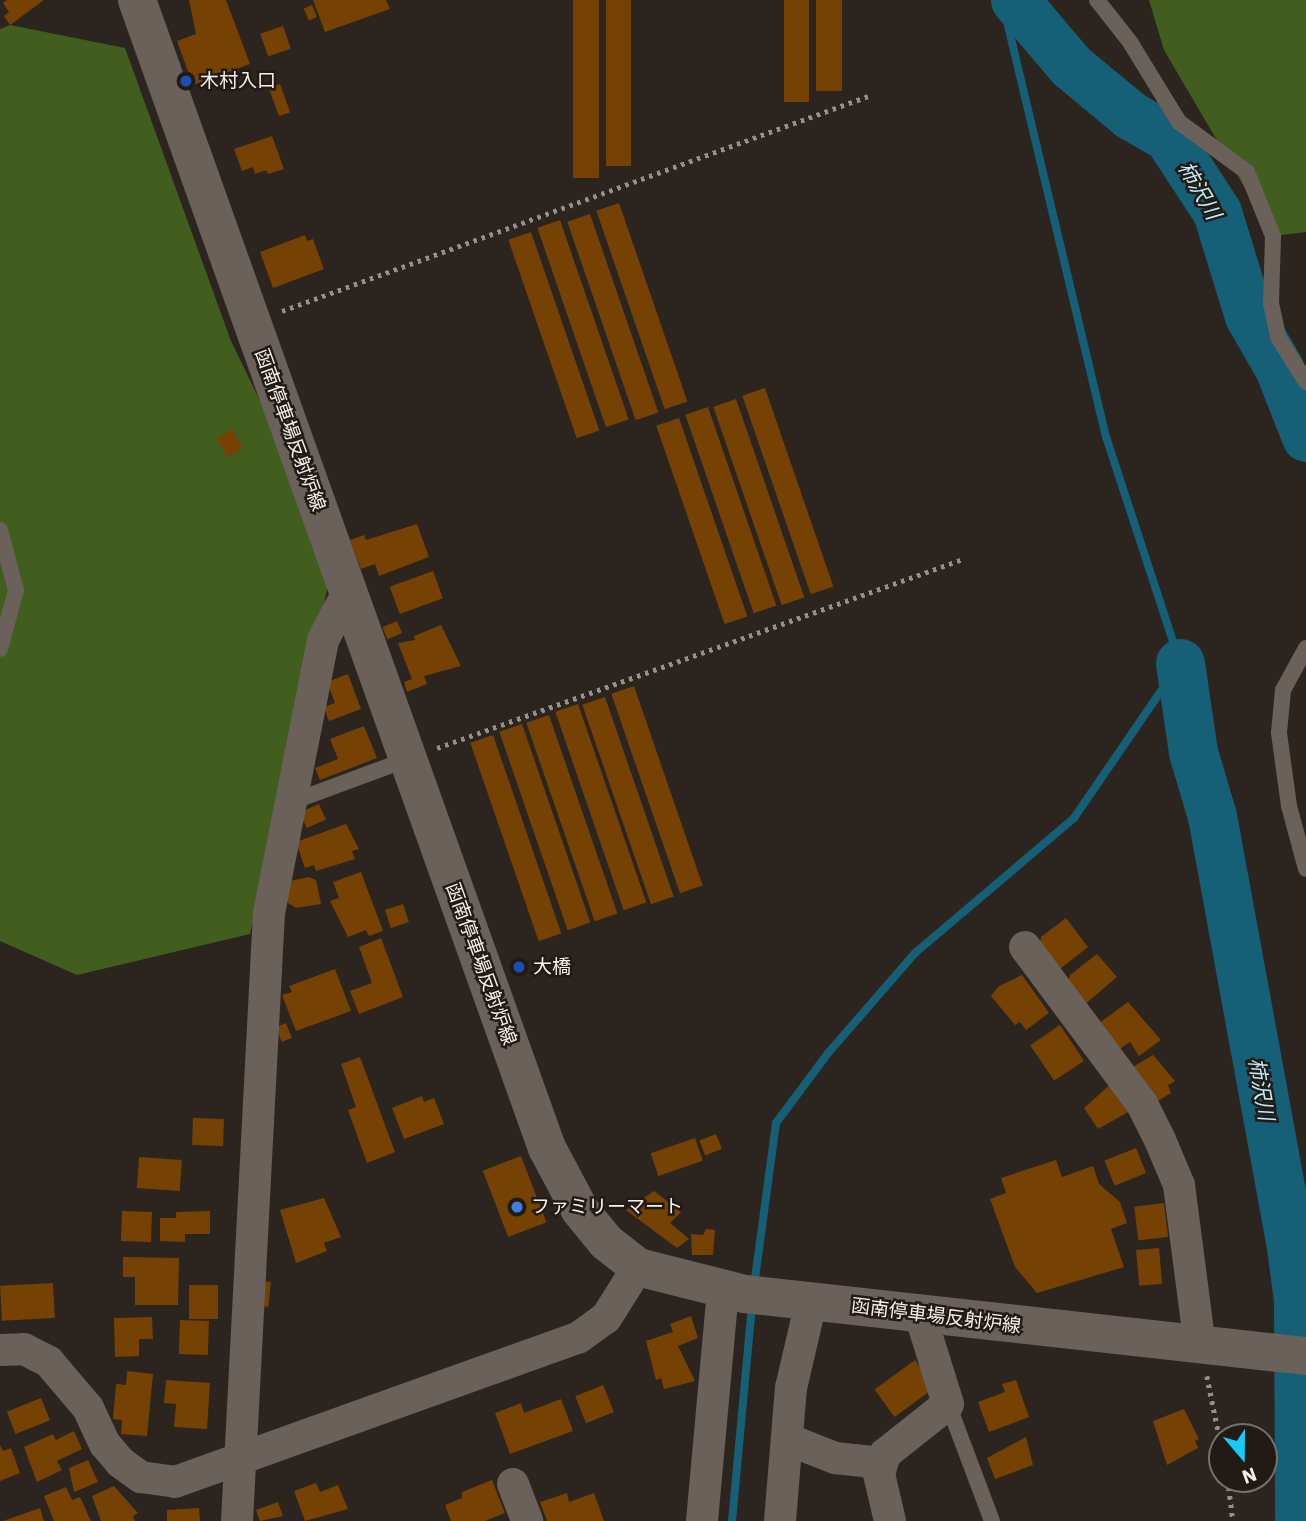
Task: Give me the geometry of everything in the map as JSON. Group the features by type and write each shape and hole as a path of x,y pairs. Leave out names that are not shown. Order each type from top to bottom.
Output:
{"main road":[{"name":"函南停車場反射炉線","path":"138,0 547,1148 580,1210 606,1242 638,1267 734,1292 1306,1356"}],"street":[{"path":"237,1521 265,955 289,803 323,640 348,592"},
{"path":"1025,947 1142,1104 1165,1151 1179,1185 1212,1347"},
{"path":"0,1350 24,1349 49,1362 88,1408 105,1444 141,1477 175,1482 240,1462 578,1338 606,1318 638,1267"},
{"path":"702,1521 734,1292"},
{"path":"780,1521 791,1388 806,1301"},
{"path":"890,1521 878,1474 885,1454 948,1404 920,1314"},
{"path":"787,1439 835,1458 882,1463"},
{"path":"513,1484 527,1521"}],"lane":[{"path":"1097,0 1130,42 1179,121 1247,172 1273,236 1271,303 1278,337 1306,382"},
{"path":"0,530 16,590 0,649"},
{"path":"1306,648 1283,690 1279,733 1289,806 1306,869"},
{"path":"289,803 408,759"},
{"path":"948,1404 992,1521"}],"path":[{"path":"252,322 868,96"},
{"path":"408,759 963,559"},
{"path":"1212,1347 1219,1423"},
{"path":"1230,1493 1233,1521"}],"green space":[{"path":"1149,0 1306,0 1306,232 1273,236 1164,50"},
{"path":"10,25 125,48 231,341 335,555 250,934 77,975 0,941 0,29"}],"building":[{"path":"7,0 44,0 10,25 4,16 9,12 3,3"},
{"path":"189,0 226,0 250,64 193,85 177,41 196,34"},
{"path":"313,0 386,0 390,9 325,32"},
{"path":"573,0 599,0 599,178 573,178"},
{"path":"606,0 631,0 631,166 606,166"},
{"path":"784,0 809,0 809,102 784,102"},
{"path":"816,0 842,0 842,91 816,91"},
{"path":"312,5 317,17 309,20 304,9"},
{"path":"283,26 291,49 268,57 260,34"},
{"path":"280,84 290,112 279,116 269,88"},
{"path":"272,136 284,169 268,174 266,170 255,174 253,167 242,171 234,149"},
{"path":"619,203 687,402 665,409 596,211"},
{"path":"590,214 658,413 636,420 567,222"},
{"path":"560,220 629,420 606,427 537,228"},
{"path":"531,232 599,431 577,438 508,240"},
{"path":"305,235 307,241 313,239 324,269 273,288 260,252"},
{"path":"765,388 833,587 811,594 742,396"},
{"path":"736,399 804,598 782,605 713,407"},
{"path":"708,407 776,606 754,613 685,415"},
{"path":"679,418 747,617 725,624 656,426"},
{"path":"232,429 243,448 227,457 216,438"},
{"path":"417,524 429,557 379,576 375,564 361,569 350,540 364,535 366,540"},
{"path":"433,571 443,598 400,614 390,587"},
{"path":"397,621 402,633 387,639 382,627"},
{"path":"441,625 461,666 424,676 427,684 407,692 404,682 412,679 398,643 415,640 414,636"},
{"path":"348,674 361,709 329,721 324,707 335,703 327,682"},
{"path":"634,686 703,886 680,893 611,694"},
{"path":"605,697 674,897 651,904 582,705"},
{"path":"578,704 646,903 624,910 555,712"},
{"path":"549,715 617,914 595,921 526,723"},
{"path":"522,724 590,923 568,930 499,732"},
{"path":"364,726 377,758 320,780 315,768 338,759 330,739"},
{"path":"493,735 561,934 539,941 470,743"},
{"path":"319,804 326,820 307,828 300,813"},
{"path":"346,824 359,849 352,851 355,859 316,871 314,865 305,868 296,842"},
{"path":"361,872 383,931 369,936 366,930 348,937 330,901 339,898 333,882"},
{"path":"309,877 316,880 321,904 296,908 288,903 285,882"},
{"path":"403,904 409,922 391,928 385,910"},
{"path":"1066,918 1088,947 1060,969 1040,944 1041,937"},
{"path":"381,938 403,997 359,1014 350,991 372,983 359,947"},
{"path":"1097,954 1117,977 1083,1006 1066,987 1070,975"},
{"path":"335,969 351,1011 296,1031 282,995 292,992 289,986"},
{"path":"1022,975 1049,1013 1026,1030 1020,1022 1015,1025 991,996 999,986"},
{"path":"1128,1002 1161,1040 1139,1056 1130,1042 1115,1052 1098,1024"},
{"path":"286,1023 292,1038 282,1042 276,1027"},
{"path":"1060,1025 1084,1061 1054,1081 1030,1045"},
{"path":"1153,1055 1175,1081 1168,1085 1171,1093 1153,1104 1131,1068"},
{"path":"360,1057 395,1152 367,1163 348,1110 356,1107 341,1064"},
{"path":"1112,1083 1130,1111 1098,1129 1084,1108"},
{"path":"422,1096 424,1102 434,1098 444,1124 404,1139 392,1108"},
{"path":"193,1118 224,1119 223,1146 192,1145"},
{"path":"716,1134 722,1149 705,1156 699,1141"},
{"path":"695,1138 703,1161 658,1176 651,1153"},
{"path":"1136,1148 1146,1173 1115,1186 1104,1161"},
{"path":"521,1156 546,1222 508,1237 483,1171"},
{"path":"139,1157 182,1160 180,1191 137,1188"},
{"path":"1056,1160 1062,1177 1093,1166 1099,1184 1120,1202 1127,1223 1111,1229 1124,1267 1037,1293 1015,1267 990,1199 1006,1193 1001,1178"},
{"path":"654,1191 681,1212 670,1223 689,1239 677,1248 626,1210"},
{"path":"324,1198 341,1237 324,1243 327,1251 296,1263 280,1210"},
{"path":"1164,1203 1168,1237 1138,1240 1134,1207"},
{"path":"122,1211 152,1212 151,1242 121,1241"},
{"path":"210,1211 210,1234 185,1234 185,1242 160,1241 160,1218 176,1218 176,1212"},
{"path":"706,1229 715,1230 713,1255 692,1255 691,1234 703,1235"},
{"path":"1159,1248 1162,1284 1139,1286 1136,1250"},
{"path":"123,1257 179,1258 178,1305 135,1305 135,1277 123,1277"},
{"path":"262,1281 271,1282 268,1307 259,1306"},
{"path":"53,1283 55,1318 2,1321 0,1286"},
{"path":"189,1285 218,1285 218,1319 189,1319"},
{"path":"691,1316 698,1338 678,1346 695,1381 664,1389 661,1378 656,1380 646,1341 673,1332 670,1324"},
{"path":"152,1317 153,1339 139,1339 139,1356 115,1357 114,1318"},
{"path":"180,1320 209,1321 208,1355 179,1354"},
{"path":"915,1360 935,1388 895,1417 875,1389"},
{"path":"127,1371 153,1374 147,1436 121,1434 122,1420 113,1419 116,1384 126,1385"},
{"path":"166,1380 210,1383 207,1429 174,1427 176,1404 164,1403"},
{"path":"1016,1380 1029,1417 989,1432 978,1402 1005,1392 1002,1384"},
{"path":"603,1385 614,1412 586,1423 575,1396"},
{"path":"41,1398 50,1420 16,1434 7,1412"},
{"path":"561,1399 573,1431 510,1454 495,1413 521,1403 524,1413"},
{"path":"1184,1409 1199,1439 1195,1441 1198,1448 1167,1465 1153,1421"},
{"path":"74,1431 82,1449 57,1461 62,1470 37,1482 24,1447 53,1434 56,1440"},
{"path":"1026,1437 1033,1465 995,1479 987,1458"},
{"path":"0,1445 3,1451 11,1448 20,1473 0,1481"},
{"path":"88,1460 98,1482 74,1492 69,1468"},
{"path":"492,1480 505,1513 485,1521 451,1521 445,1505 462,1498 462,1492"},
{"path":"316,1483 320,1492 338,1485 348,1509 305,1521 294,1491"},
{"path":"114,1486 138,1513 133,1516 135,1521 101,1521 92,1496"},
{"path":"66,1487 72,1500 80,1497 91,1521 54,1521 44,1496"},
{"path":"567,1493 569,1502 594,1493 604,1521 547,1521 540,1502"},
{"path":"278,1502 283,1516 260,1521 256,1510"},
{"path":"40,1508 44,1521 3,1521"},
{"path":"199,1508 200,1521 167,1521 167,1510"}],"waterway":[{"path":"754,1286 776,1123 829,1052 915,953 1074,818 1180,663 1106,437 1002,0"},
{"name":"柿沢川","path":"1015,0 1071,66 1130,115 1168,137 1217,212 1249,316 1279,368 1306,437"},
{"name":"柿沢川","path":"1180,663 1193,752 1212,816 1290,1240 1298,1300 1299,1521"},
{"path":"732,1521 752,1306"}],"place":[{"name":"木村入口","path":"186,81"},
{"name":"大橋","path":"519,967"},
{"name":"ファミリーマート","path":"517,1207"}]}
